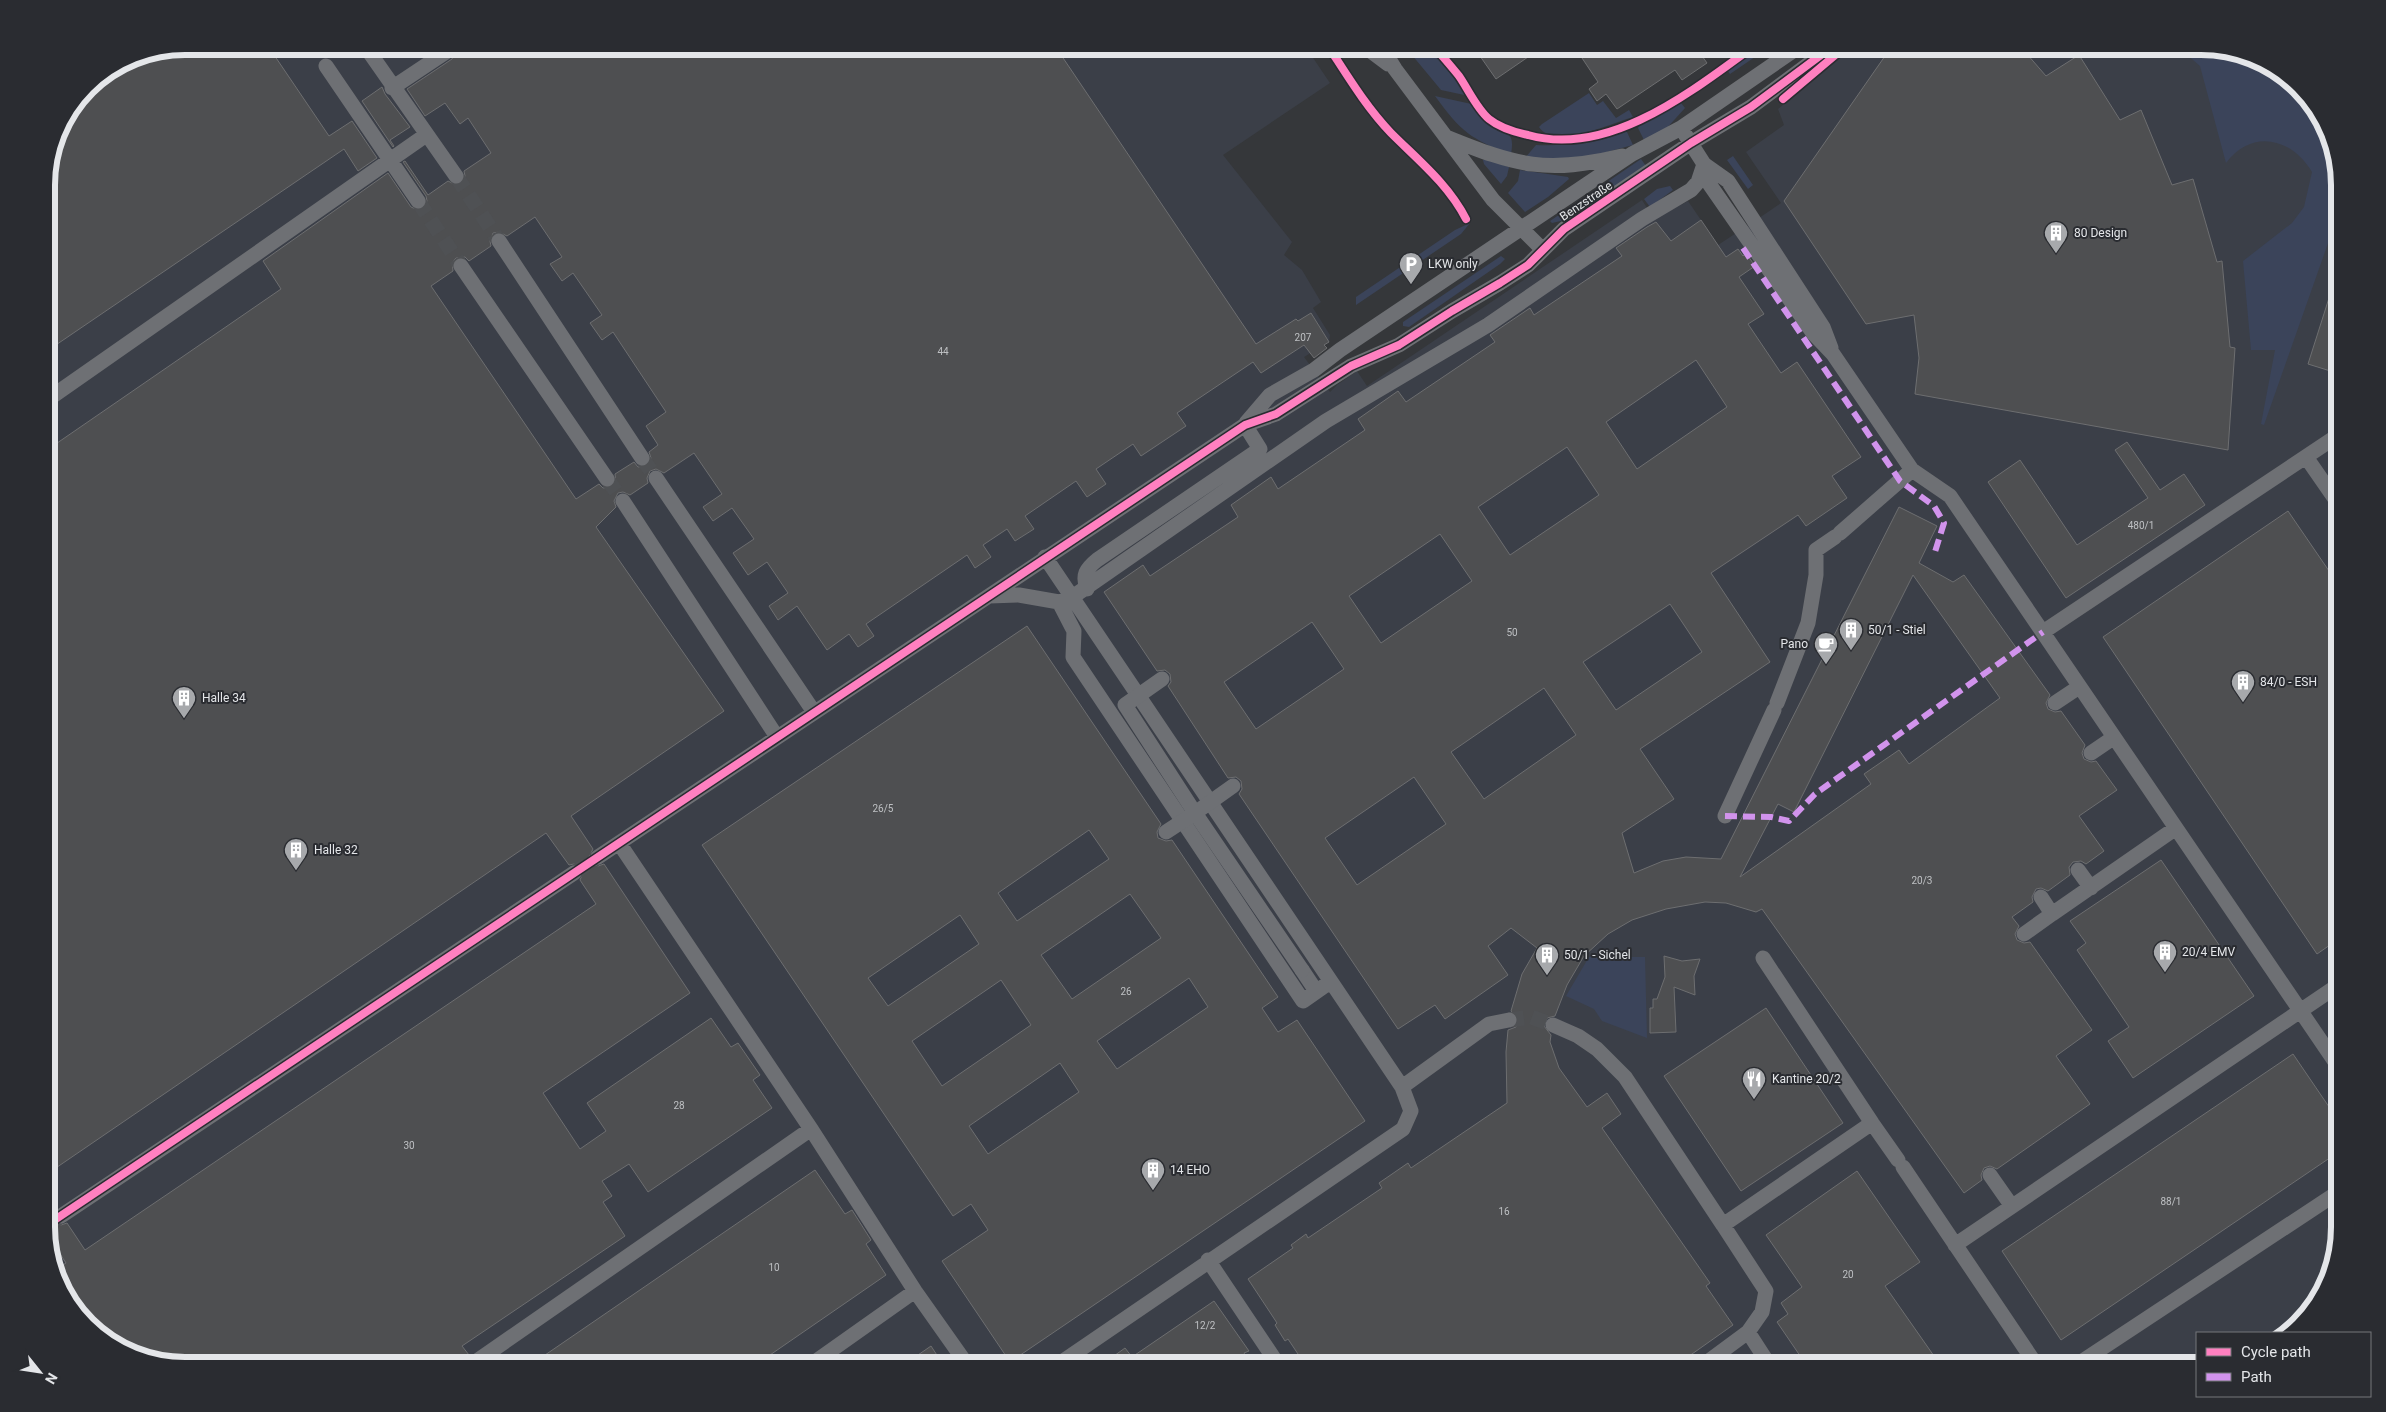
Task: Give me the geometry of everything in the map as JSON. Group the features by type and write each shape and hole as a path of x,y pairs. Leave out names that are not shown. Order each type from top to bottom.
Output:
{"street":[{"path":"371,55 392,88 456,176"},
{"path":"392,88 442,55"},
{"path":"1376,55 1395,69"},
{"path":"1386,55 1493,200 1543,250"},
{"name":"Benzstraße","path":"1245,425 1270,395 1314,370 1340,350 1436,287 1520,228 1632,154 1681,128 1787,55"},
{"name":"Benzstraße","path":"1245,425 1276,414 1351,366 1399,345 1452,311 1500,284 1528,265 1564,229 1691,143 1752,107 1821,55"},
{"path":"326,66 388,160 418,201"},
{"path":"1681,128 1704,164 1710,185 1813,334 1833,354 1912,470 1950,496 2331,1056"},
{"path":"55,394 426,135"},
{"name":"Benzstraße","path":"1445,137 1490,155 1536,166 1572,166 1632,154"},
{"path":"1704,164 1728,180 1823,327 1833,354"},
{"path":"989,596 1019,595 1065,600 1087,589 1326,421 1488,325 1642,218 1691,190 1698,182 1704,164"},
{"path":"1732,216 1741,218 1744,215 1745,206"},
{"path":"499,241 642,458"},
{"path":"461,266 607,479"},
{"path":"598,857 1245,425 1260,448 1097,560 1088,568 1083,578 1087,589"},
{"path":"2042,632 2331,440"},
{"path":"2306,457 2331,493"},
{"path":"1725,816 1776,707 1808,623 1816,575 1816,550 1838,535 1912,470"},
{"path":"656,478 814,712"},
{"path":"623,501 777,737"},
{"path":"1045,557 1065,600 1074,631 1073,657 1303,1001 1330,982"},
{"path":"1065,600 1402,1087 1411,1111 1404,1128 1208,1260 1069,1357"},
{"path":"1162,679 1125,705 1195,813 1316,991"},
{"path":"2055,703 2079,687"},
{"path":"2091,754 2113,738"},
{"path":"1166,832 1234,786"},
{"path":"2024,934 2176,828"},
{"path":"619,843 811,1129 916,1292 962,1357"},
{"path":"2078,870 2091,888"},
{"path":"62,1216 574,872"},
{"path":"2041,897 2052,914"},
{"path":"1764,958 1872,1123 2031,1357"},
{"path":"1956,1245 2011,1205 2331,990"},
{"path":"1402,1087 1489,1024 1509,1020"},
{"path":"1552,1025 1578,1036 1597,1049 1649,1104 1766,1291 1762,1312 1748,1332 1714,1357"},
{"path":"1724,1225 1872,1123"},
{"path":"488,1357 811,1129"},
{"path":"1990,1175 2011,1205"},
{"path":"2089,1357 2331,1197"},
{"path":"1208,1260 1273,1357"},
{"path":"822,1357 916,1292"},
{"path":"1748,1332 1764,1357"}],"shaded area":[{"path":"177,55 1311,55 1330,83 1223,155 1292,242 1284,255 1302,270 1321,302 1313,308 1330,335 1329,342 1304,357 1330,392 1357,371 1367,386 1642,200 1654,219 1688,201 1718,245 1781,203 1746,152 1784,125 1778,109 1843,55 2218,56 2234,59 2266,72 2293,93 2314,120 2324,143 2331,177 2331,1227 2327,1260 2314,1292 2293,1319 2277,1332 2196,1332 2196,1357 167,1356 83,1308 72,1292 65,1277 59,1260 55,1235 55,177 59,152 72,120 87,99 99,87 120,72 143,62"},
{"path":"1412,55 1435,55 1447,66 1469,96 1441,90"},
{"path":"1750,55 1758,55 1730,74 1728,71"},
{"path":"2187,55 2218,56 2234,59 2266,72 2280,82 2293,93 2314,120 2324,143 2328,160 2331,177 2331,235 2264,425 2261,424 2275,350 2251,350 2243,261 2292,223 2304,207 2312,172 2304,160 2294,151 2283,145 2271,142 2259,142 2248,145 2236,152 2226,163 2200,66"},
{"path":"1589,93 1597,105 1603,101 1616,118 1629,110 1633,117 1570,136 1557,136 1546,133 1539,127 1542,124"},
{"path":"1435,96 1476,105 1489,122 1510,136 1512,143 1511,155 1476,139 1468,133 1452,118"},
{"path":"1681,103 1685,108 1666,129 1644,140 1638,128 1640,124"},
{"path":"1623,131 1627,132 1633,145 1577,160 1525,158 1536,145 1580,142"},
{"path":"1733,156 1753,185 1748,189 1727,160"},
{"path":"1486,159 1509,167 1507,176 1501,184 1484,164 1483,160"},
{"path":"1641,159 1646,166 1565,220 1552,223 1550,221"},
{"path":"1520,170 1568,177 1569,179 1548,197 1525,212 1508,193 1518,181"},
{"path":"1670,186 1673,190 1650,207 1644,199 1657,189"},
{"path":"1470,223 1461,234 1356,305 1356,297 1455,230"},
{"path":"1501,256 1505,259 1500,264 1409,327 1403,326 1403,322"},
{"path":"1589,957 1645,957 1647,1038 1602,1021 1594,1009 1566,996"}],"building":[{"path":"177,55 274,55 329,136 352,121 377,158 358,171 344,149 55,346 55,177 59,152 72,120 87,99 99,87 120,72 143,62"},
{"path":"454,55 1061,55 1256,344 1296,319 1298,321 1311,313 1329,342 1324,345 1327,348 1314,358 1304,345 1261,373 1253,362 1177,413 1186,426 1141,456 1133,444 1096,469 1106,484 1087,497 1076,481 1025,516 1034,529 1015,541 1007,529 983,545 991,557 975,568 967,555 866,624 874,636 858,647 849,634 827,650 797,606 778,620 769,606 788,593 767,562 748,575 733,553 754,539 732,508 713,521 703,507 722,494 694,453 664,473 656,469 650,471 647,478 648,483 630,495 623,492 618,493 614,501 616,507 596,527 724,711 571,816 593,849 589,857 591,863 598,866 604,864 690,993 543,1093 580,1149 606,1131 587,1103 711,1018 731,1047 738,1043 760,1075 753,1080 772,1108 648,1192 629,1164 602,1181 612,1196 603,1202 625,1236 462,1346 469,1355 467,1357 185,1357 152,1353 120,1340 93,1319 82,1306 72,1292 61,1266 66,1263 58,1250 55,1222 61,1225 67,1223 85,1250 596,904 580,880 583,873 581,867 574,864 569,865 546,833 55,1169 55,444 281,289 263,261 388,173 411,207 418,210 424,208 427,201 426,196 403,162 405,161 428,195 448,181 456,185 462,183 465,176 464,171 491,153 468,118 460,124 445,103 425,116 407,89 452,59","holes":["535,217 562,257 550,264 562,281 573,273 602,315 590,323 602,340 613,332 666,412 646,426 658,445 649,452 651,458 648,466 638,467 634,462 615,474 616,483 612,487 603,488 599,484 576,499 431,286 453,271 452,262 456,258 465,257 469,261 491,246 490,241 493,233 499,232 507,236"]},
{"path":"1479,55 1531,55 1496,79"},
{"path":"1580,55 1701,55 1707,63 1682,80 1675,70 1617,109 1606,94 1597,101 1589,89 1598,82"},
{"name":"80 Design","path":"1886,55 2028,55 2046,76 2079,55 2120,120 2141,110 2172,185 2193,179 2217,262 2222,261 2230,347 2235,348 2228,450 1915,394 1919,358 1914,315 1866,324 1784,201"},
{"path":"382,87 385,94 410,127 390,140 393,147 362,101"},
{"path":"1701,220 1726,257 1738,249 1743,256 1746,253 1755,266 1739,277 1764,314 1748,324 1781,373 1797,362 1861,457 1832,476 1847,498 1806,526 1798,515 1711,573 1770,662 1640,749 1674,799 1622,833 1634,873 1663,861 1686,857 1721,859 1899,507 1937,526 1919,563 1953,582 1964,575 2050,695 2046,703 2048,709 2055,712 2061,711 2085,745 2082,753 2084,759 2091,762 2096,761 2117,790 2079,816 2104,851 2086,864 2081,861 2073,862 2069,867 2070,875 2048,891 2041,888 2036,889 2032,897 2033,902 2012,917 2019,926 2015,934 2017,940 2024,943 2030,942 2092,1030 2056,1056 2090,1104 1997,1169 1990,1166 1984,1168 1981,1175 1982,1180 1964,1193 1762,909 1756,912 1726,903 1705,902 1666,909 1632,920 1608,934 1584,956 1567,985 1555,1016 1547,1018 1544,1026 1551,1035 1550,1042 1559,1068 1587,1107 1607,1093 1621,1114 1602,1128 1710,1283 1706,1286 1733,1325 1688,1357 1300,1357 1288,1339 1285,1341 1275,1325 1277,1323 1248,1279 1293,1248 1291,1245 1306,1234 1308,1238 1382,1188 1379,1183 1408,1163 1411,1168 1507,1103 1506,1052 1508,1030 1516,1027 1518,1019 1511,1011 1522,974 1537,948 1511,928 1488,946 1508,975 1445,1019 1435,1005 1398,1029 1239,794 1242,789 1241,781 1236,777 1228,778 1168,686 1171,682 1170,674 1165,670 1157,671 1104,592 1143,565 1150,576 1238,517 1231,505 1271,477 1278,489 1365,430 1358,419 1398,391 1406,402 1495,342 1490,335 1530,308 1534,315 1622,256 1616,248 1656,222 1671,241","holes":["1696,360 1727,407 1637,469 1606,422","1567,447 1599,495 1510,555 1478,507","1440,534 1472,581 1381,643 1349,596","1913,575 2000,698 1909,764 1899,750 1864,774 1871,784 1740,877 1778,804 1794,812","1670,604 1702,652 1616,710 1583,662","1312,622 1344,669 1256,729 1224,682","1544,688 1576,735 1484,799 1451,752","1414,777 1446,824 1357,885 1325,838"]},
{"path":"2331,292 2331,371 2308,364"},
{"path":"2127,442 2160,490 2184,474 2205,505 2066,598 1988,482 2020,460 2077,545 2148,498 2115,450"},
{"name":"84/0 - ESH","path":"2288,511 2331,574 2331,944 2317,954 2103,637"},
{"path":"1027,626 1161,824 1157,832 1158,838 1166,841 1172,840 1278,997 1262,1008 1278,1032 1297,1020 1365,1121 1017,1357 1007,1357 942,1261 988,1230 971,1204 953,1216 702,845","holes":["1089,830 1109,859 1017,921 998,893","1130,894 1161,938 1072,999 1041,955","960,915 979,944 888,1006 868,978","1189,978 1208,1007 1117,1069 1097,1041","1001,980 1031,1025 942,1086 912,1041","1060,1063 1079,1092 988,1154 969,1126"]},
{"name":"20/4 EMV","path":"2161,860 2254,996 2133,1078 2108,1041 2129,1027 2077,950 2086,943 2070,921"},
{"path":"1664,956 1682,961 1700,959 1694,976 1695,995 1674,987 1676,1032 1650,1033 1650,1008 1653,1008 1653,999 1657,999 1665,977"},
{"name":"Kantine 20/2","path":"1766,1008 1843,1123 1741,1191 1664,1076"},
{"path":"2293,1054 2331,1110 2331,1157 2061,1340 2002,1251"},
{"path":"815,1170 845,1214 852,1210 871,1240 866,1244 886,1275 767,1357 542,1357"},
{"path":"1857,1171 1920,1262 1885,1286 1935,1357 1801,1357 1777,1322 1788,1314 1781,1303 1802,1287 1766,1235"},
{"path":"1214,1301 1249,1351 1244,1353 1246,1357 1132,1357"},
{"path":"931,1346 938,1357 915,1357"},
{"path":"1125,1348 1132,1357 1112,1357"}],"tunnel":[{"path":"456,176 499,241"},
{"path":"418,201 461,266"},
{"path":"642,458 656,478"},
{"path":"607,479 623,501"},
{"path":"574,873 598,857"},
{"path":"1509,1020 1531,1017 1553,1025"},
{"path":"55,1220 61,1216"}],"marked path":[{"path":"1743,248 1900,481 1934,506 1944,523 1934,555"},
{"path":"1725,816 1771,817 1789,821 1815,794 2043,632"}],"cycle path":[{"path":"1334,55 1373,113 1441,184 1459,206 1466,219"},
{"path":"1442,55 1459,76 1489,119 1512,131 1558,140 1589,137 1619,129 1648,116 1677,100 1742,55"},
{"path":"55,1220 1245,425 1276,414 1351,366 1399,345 1528,265 1564,229 1691,143 1751,107 1821,55"},
{"path":"1783,99 1835,55"}],"place":[{"name":"80 Design","path":"2056,254"},
{"name":"LKW only","path":"1411,285"},
{"name":"50/1 - Stiel","path":"1851,651"},
{"name":"Pano","path":"1826,665"},
{"name":"84/0 - ESH","path":"2243,703"},
{"name":"Halle 34","path":"184,719"},
{"name":"Halle 32","path":"296,871"},
{"name":"20/4 EMV","path":"2165,973"},
{"name":"50/1 - Sichel","path":"1547,976"},
{"name":"Kantine 20/2","path":"1754,1100"},
{"name":"14 EHO","path":"1153,1191"}]}
